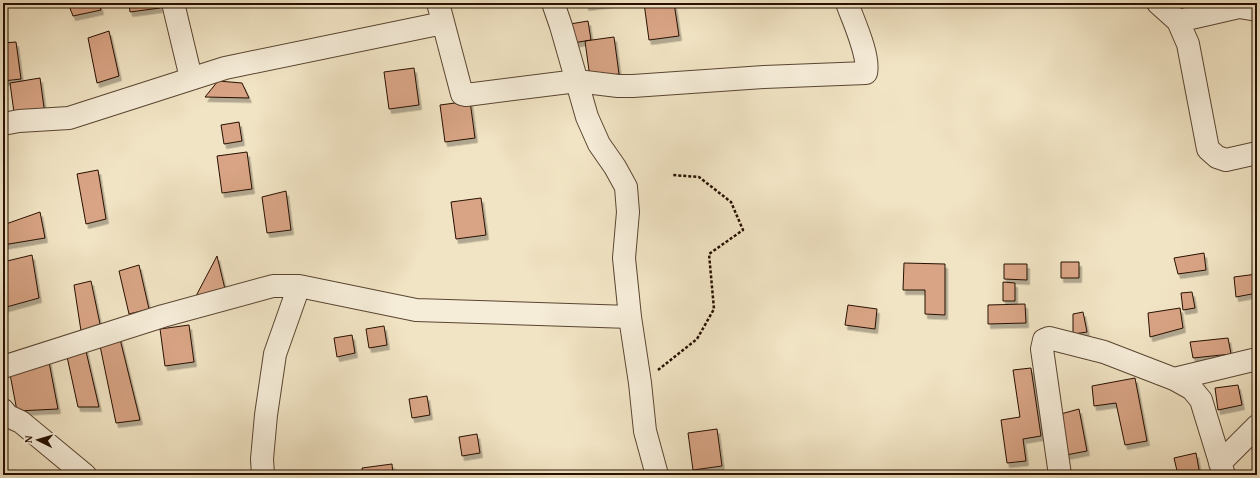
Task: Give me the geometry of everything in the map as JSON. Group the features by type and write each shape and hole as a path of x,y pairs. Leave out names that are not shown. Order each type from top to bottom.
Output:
{"street":[{"path":"173,3 191,78"},
{"path":"553,3 588,117 599,144 615,167 626,187 628,212 624,258 630,317 640,383 645,431 657,475"},
{"path":"3,124 19,121 69,118 225,68 441,13 462,94 466,95 577,81 618,86 633,86 764,77 866,73 866,56 847,3"},
{"path":"1158,3 1178,21 1188,44 1208,149 1217,157 1226,160 1257,153"},
{"path":"1178,21 1239,7 1257,10"},
{"path":"3,367 170,314 273,286 299,286 416,310 630,317"},
{"path":"263,475 266,415 275,354 299,286"},
{"path":"1060,475 1042,349 1044,340 1049,338 1104,352 1174,379 1192,389 1201,400 1222,469"},
{"path":"1174,379 1257,359"},
{"path":"3,410 8,416 21,422 84,475"},
{"path":"1222,469 1257,426"}],"path":[{"path":"640,383 697,339 714,309 709,254 743,230 731,202 699,177 672,175"}],"building":[{"path":"68,3 99,3 101,10 73,16"},
{"path":"129,3 159,3 160,8 130,12"},
{"path":"586,3 610,3 586,6"},
{"path":"644,3 674,3 679,36 649,40"},
{"path":"588,21 591,40 573,43 570,24"},
{"path":"109,31 119,76 97,83 88,38"},
{"path":"614,37 619,74 590,78 585,41"},
{"path":"16,42 21,79 3,81 3,43"},
{"path":"414,68 419,105 389,109 384,72"},
{"path":"40,78 45,115 15,120 10,83"},
{"path":"218,81 242,83 249,98 205,97"},
{"path":"470,101 475,138 445,142 440,105"},
{"path":"239,122 242,141 224,144 221,125"},
{"path":"247,152 252,189 222,193 217,156"},
{"path":"98,170 106,219 86,224 77,174"},
{"path":"286,191 291,230 267,233 262,197"},
{"path":"481,198 486,235 456,239 451,202"},
{"path":"40,212 45,238 3,245 3,225"},
{"path":"1204,253 1206,270 1178,274 1174,258"},
{"path":"32,255 39,298 3,308 3,262"},
{"path":"217,256 225,289 196,296"},
{"path":"1061,262 1079,262 1079,278 1061,278"},
{"path":"904,263 945,264 945,315 925,314 925,290 903,290"},
{"path":"1004,264 1027,264 1027,280 1004,279"},
{"path":"139,265 149,309 129,314 119,271"},
{"path":"1257,274 1257,293 1236,297 1234,277"},
{"path":"91,281 100,324 81,331 74,285"},
{"path":"1003,282 1015,283 1015,301 1003,301"},
{"path":"1192,292 1195,308 1183,310 1181,293"},
{"path":"1025,304 1026,323 988,324 988,305"},
{"path":"848,305 877,309 875,329 845,325"},
{"path":"1180,308 1183,328 1150,337 1148,313"},
{"path":"1083,312 1087,332 1073,334 1073,314"},
{"path":"189,325 194,362 165,366 160,329"},
{"path":"384,326 387,345 369,348 366,329"},
{"path":"119,335 140,420 116,423 99,341"},
{"path":"352,335 355,353 337,357 334,338"},
{"path":"1228,338 1231,354 1193,358 1190,342"},
{"path":"85,347 99,407 78,407 66,352"},
{"path":"48,357 58,409 17,411 9,369"},
{"path":"1031,368 1041,436 1023,439 1026,461 1007,463 1001,420 1020,417 1013,370"},
{"path":"1135,378 1147,441 1125,445 1116,403 1094,406 1092,386"},
{"path":"1238,385 1242,405 1218,410 1215,388"},
{"path":"427,396 430,415 412,418 409,399"},
{"path":"1079,409 1087,451 1066,455 1057,415"},
{"path":"717,429 722,466 693,470 688,433"},
{"path":"477,434 480,453 462,456 459,437"},
{"path":"1196,453 1200,475 1178,475 1174,458"},
{"path":"392,464 393,475 363,475 362,468"},
{"path":"1089,472 1090,475 1069,475"}]}
